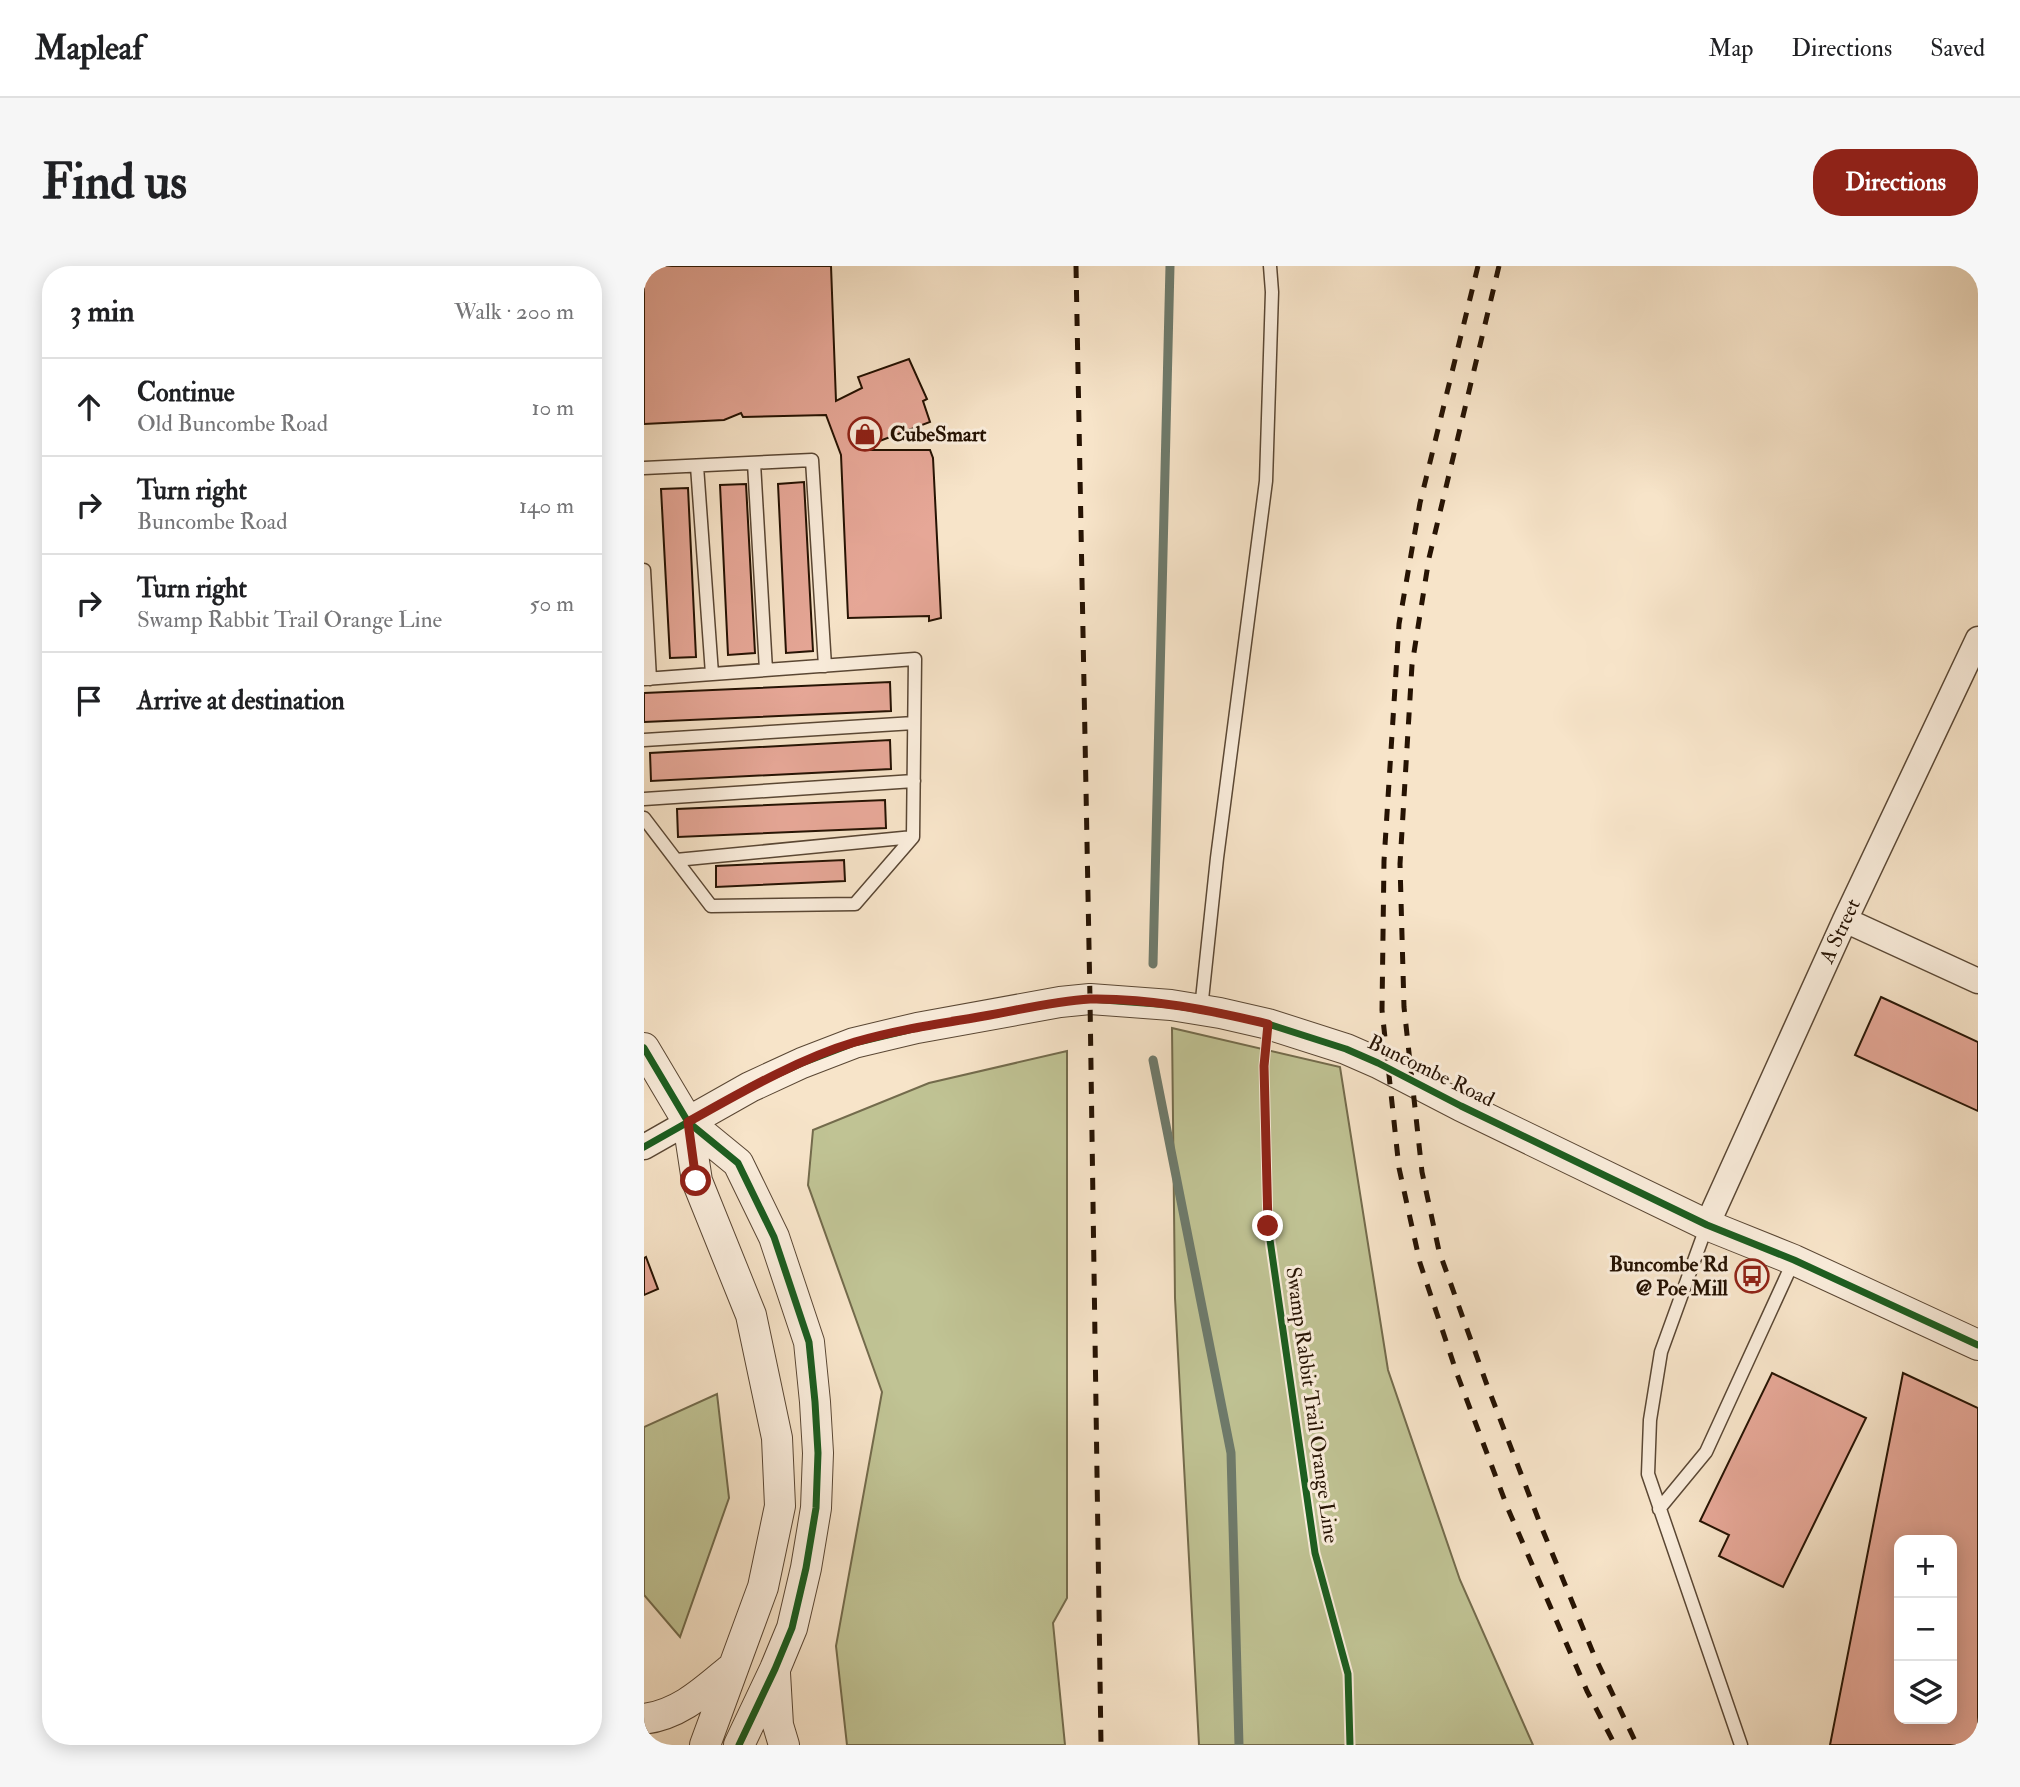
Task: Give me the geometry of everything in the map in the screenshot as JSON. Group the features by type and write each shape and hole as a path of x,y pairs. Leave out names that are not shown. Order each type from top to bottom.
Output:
{"street":[{"name":"A Street","path":"1707,1225 1845,920 1978,639"},
{"path":"1845,920 1978,981"},
{"name":"Buncombe Road","path":"644,1147 750,1087 854,1042 1060,1002 1090,999 1171,1005 1268,1024 1346,1049 1707,1225 1794,1260 1978,1345"},
{"path":"644,1048 688,1122 738,1163 774,1237 809,1342 818,1453 816,1508 806,1568 792,1628 739,1745"},
{"path":"688,1122 696,1181 751,1315 777,1438 780,1506 763,1587 705,1745"},
{"path":"644,1719 661,1717 696,1697 736,1664"},
{"path":"775,1669 778,1725 784,1745"}],"lane":[{"path":"1201,1010 1217,858 1266,481 1272,292 1270,266"},
{"path":"644,468 812,460 825,666"},
{"path":"754,463 766,670"},
{"path":"697,466 712,674"},
{"path":"644,570 647,679 915,659 913,837 855,904 711,906 644,818"},
{"path":"644,740 914,723"},
{"path":"644,799 914,781"},
{"path":"676,860 913,837"},
{"path":"1707,1225 1661,1352 1650,1420 1648,1474 1741,1745"},
{"path":"1659,1509 1706,1452 1794,1260"}],"green space":[{"path":"1172,1028 1340,1067 1388,1370 1460,1580 1533,1745 1199,1745 1175,1298"},
{"path":"1067,1051 1067,1598 1053,1623 1065,1745 847,1745 836,1646 882,1392 808,1185 813,1130 929,1083"},
{"path":"717,1394 729,1498 680,1637 644,1595 644,1427"}],"building":[{"name":"CubeSmart","path":"644,266 831,266 836,401 862,388 858,377 909,359 927,399 923,401 930,422 869,445 869,450 930,450 933,458 941,618 929,621 929,616 848,618 841,455 826,415 743,417 741,413 724,420 644,424"},
{"path":"804,482 813,651 786,653 778,484"},
{"path":"746,484 755,653 728,655 720,485"},
{"path":"688,488 696,657 670,658 661,489"},
{"path":"890,682 891,711 644,722 644,693"},
{"path":"890,740 891,769 651,781 650,753"},
{"path":"885,800 886,828 678,837 677,809"},
{"path":"844,860 845,881 716,887 716,866"},
{"path":"1881,997 1978,1042 1978,1111 1855,1055"},
{"path":"646,1257 658,1289 644,1295 644,1258"},
{"path":"1772,1373 1866,1418 1783,1587 1719,1556 1729,1535 1700,1521"},
{"path":"1903,1373 1978,1408 1978,1745 1830,1745"}],"waterway":[{"path":"1153,964 1170,266"},
{"path":"1153,1060 1231,1453 1239,1745"}],"railway":[{"path":"1076,266 1101,1745"},
{"path":"1478,266 1420,503 1399,624 1384,861 1382,1010 1399,1168 1420,1263 1457,1374 1508,1509 1587,1691 1615,1745"},
{"path":"1499,266 1429,558 1412,665 1400,864 1404,1007 1422,1172 1439,1251 1541,1526 1594,1655 1637,1745"}],"cycle path":[{"path":"644,1147 750,1087 854,1043 917,1028 1060,1002 1090,999 1171,1005 1268,1024 1346,1049 1707,1225 1794,1260 1978,1345"},
{"name":"Swamp Rabbit Trail Orange Line","path":"1268,1024 1264,1066 1268,1226 1315,1553 1348,1674 1350,1745"},
{"path":"644,1048 688,1122 738,1163 774,1237 809,1342 818,1453 816,1508 806,1568 792,1628 739,1745"}],"place":[{"name":"CubeSmart","path":"865,434"},
{"name":"Buncombe Rd @ Poe Mill","path":"1752,1276"}],"route":[{"path":"696,1181 688,1122 750,1087 802,1063 854,1042 917,1028 1060,1002 1118,1000 1171,1005 1268,1024 1264,1066 1268,1226"}]}
